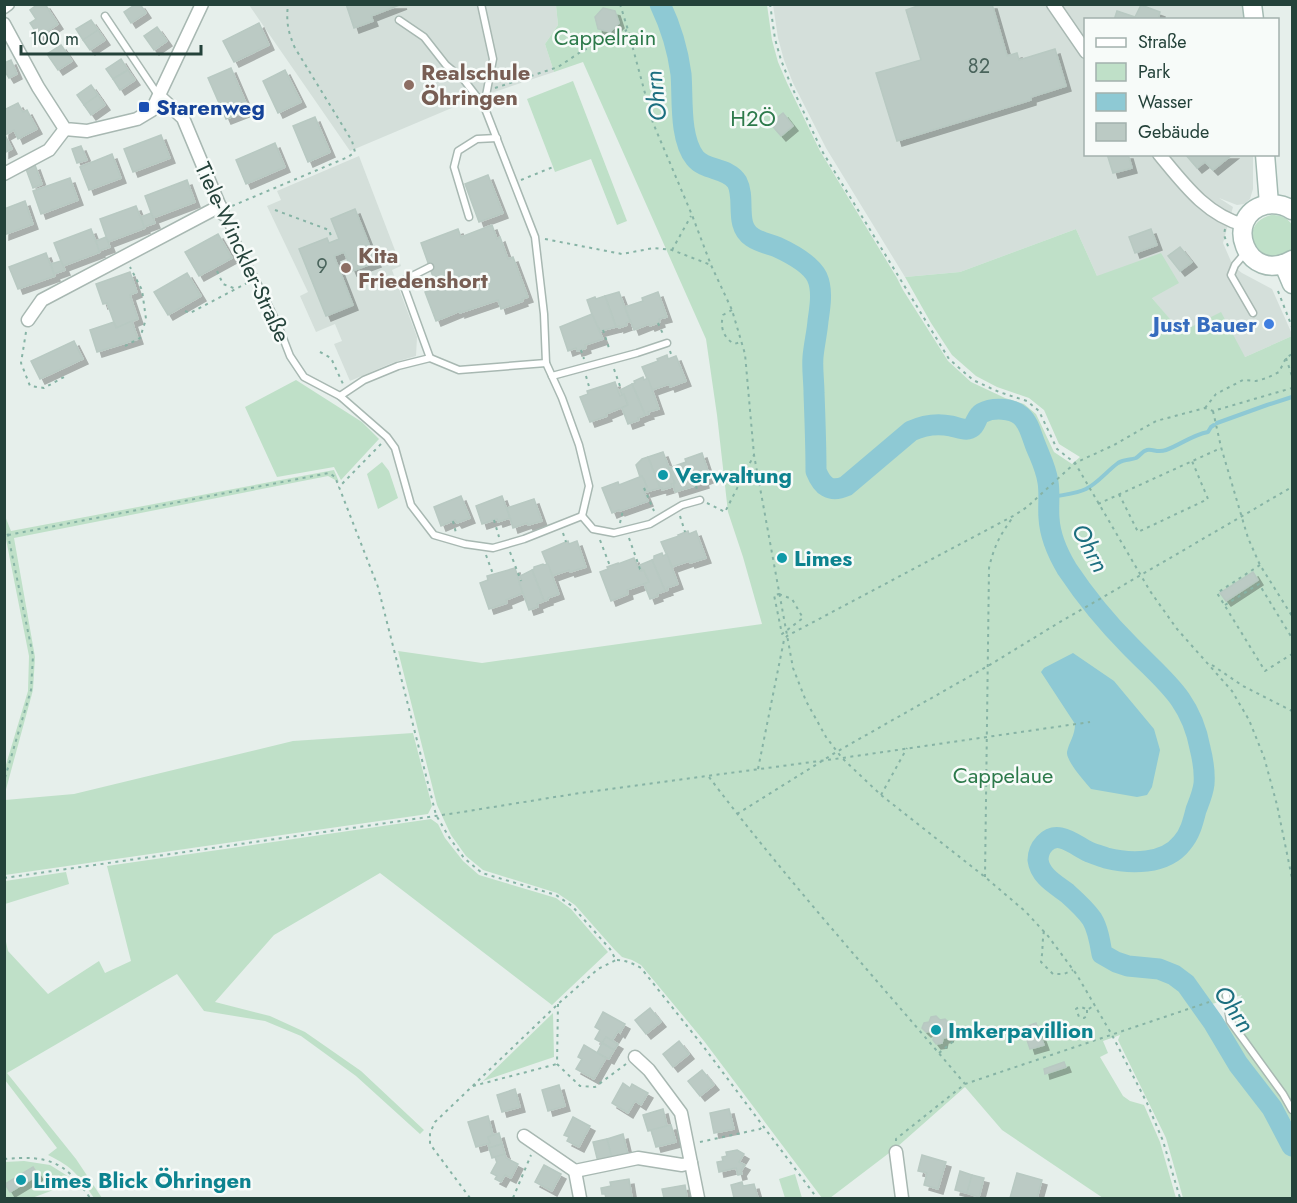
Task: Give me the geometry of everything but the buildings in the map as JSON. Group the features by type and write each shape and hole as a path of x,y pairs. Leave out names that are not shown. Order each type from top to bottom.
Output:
{"main road":[{"path":"1265,156 1269,204"},
{"path":"1293,210 1278,204 1261,207 1248,217 1242,234 1247,252 1254,260 1274,267 1288,263 1293,284"}],"street":[{"path":"65,129 87,131 137,119 152,110 202,4"},
{"path":"1053,4 1084,49"},
{"path":"4,24 38,87 65,129"},
{"name":"Tiele-Winckler-Straße","path":"159,96 183,118 221,210"},
{"path":"4,174 49,150 65,129"},
{"path":"1161,156 1194,196 1228,220 1244,225"},
{"path":"28,320 42,300 221,210"},
{"path":"635,1057 649,1070 681,1113 698,1198"},
{"path":"524,1136 575,1171 580,1198"},
{"path":"896,1152 902,1198"},
{"path":"575,1171 638,1158 682,1165 691,1164"}],"lane":[{"path":"481,4 494,59 484,106"},
{"path":"105,16 159,96"},
{"path":"399,20 424,37 446,65 464,80 484,106 535,237 544,314 546,363 579,445 589,486 582,516 593,529 614,533 650,524 682,505 700,500"},
{"path":"469,217 454,167 458,151 477,139 497,138"},
{"name":"Tiele-Winckler-Straße","path":"221,210 278,325 290,356 304,377 344,394 387,437 395,448 411,505 434,535 465,544 493,548 524,539 582,516"},
{"path":"1247,252 1235,265 1231,275 1253,314"},
{"path":"430,267 402,281 430,358"},
{"path":"552,376 667,343"},
{"path":"344,394 364,380 398,366 430,358 459,370 546,363"},
{"path":"1226,995 1230,1021 1293,1110"}],"path":[{"path":"221,210 323,168 355,152 352,141 288,33 288,4"},
{"path":"620,4 653,123 711,266 732,310 745,354 754,454 787,636 794,668 806,701 826,737 842,758 881,795 986,877 1044,931 1095,1005 1147,1103 1163,1141 1179,1198"},
{"path":"770,4 775,39 781,60 822,151 950,358 974,380 999,392 1027,401 1039,411 1057,449 1075,463 1141,576 1177,628 1232,691 1249,720 1260,747 1277,805 1293,878"},
{"path":"484,106 488,90 558,67 582,51 628,30"},
{"path":"513,184 553,167"},
{"path":"323,168 325,173"},
{"path":"275,210 329,230 332,239"},
{"path":"672,250 692,215"},
{"path":"535,237 622,254 654,248 672,250 711,266"},
{"path":"124,346 140,338 146,319 142,290 125,257"},
{"path":"216,271 223,284 236,289"},
{"path":"185,310 190,313 255,278"},
{"path":"732,310 723,315 721,324 729,340 734,344 741,342"},
{"path":"28,320 21,363 30,386 44,388 64,377"},
{"path":"658,323 667,343"},
{"path":"603,330 621,389"},
{"path":"320,352 332,358 344,394"},
{"path":"1205,408 1216,394 1243,380 1256,381 1279,372 1286,358 1293,354"},
{"path":"1286,358 1293,376"},
{"path":"583,368 590,390"},
{"path":"758,770 783,640 787,636 1027,507 1075,463 1114,446 1156,420 1205,408 1213,411 1293,388"},
{"path":"1213,411 1221,447 1248,538 1260,565 1293,616"},
{"path":"339,488 387,437"},
{"path":"1098,504 1221,447"},
{"path":"700,500 725,512 754,454"},
{"path":"1119,494 1138,532 1208,499 1191,461"},
{"path":"8,536 328,473 335,477 378,587 436,815 464,858 482,873 556,895 572,906 610,949 616,960"},
{"path":"736,813 838,751 1293,487"},
{"path":"644,488 658,519"},
{"path":"677,508 685,532"},
{"path":"986,877 989,568 993,550 1015,514"},
{"path":"494,520 521,581"},
{"path":"4,527 8,536 33,656 31,690 4,781"},
{"path":"596,529 610,566"},
{"path":"626,530 641,568"},
{"path":"483,547 493,574"},
{"path":"1260,565 1217,593 1265,671 1293,654"},
{"path":"1225,605 1259,584 1293,638"},
{"path":"779,594 792,599 803,618 786,631"},
{"path":"1208,662 1243,686 1293,711"},
{"path":"4,878 580,793 709,777 1090,722"},
{"path":"881,795 907,748"},
{"path":"709,777 736,813 965,1084"},
{"path":"1044,931 1041,962 1053,974 1064,974 1073,970"},
{"path":"470,1198 430,1144 430,1133 435,1122 558,1004 598,969 616,960 623,960 641,968 703,1046 817,1198"},
{"path":"896,1152 896,1139 965,1084 1209,1002"},
{"path":"558,1004 557,1064 580,1086 595,1087 635,1057"},
{"path":"1087,1010 1095,1005"},
{"path":"939,1053 955,1040"},
{"path":"471,1087 557,1064"},
{"path":"688,1144 760,1129 763,1126"},
{"path":"513,1198 535,1144"},
{"path":"4,1159 27,1157 47,1160 62,1166 78,1180 90,1198"}],"shaded area":[{"name":"Realschule Öhringen","path":"249,5 556,5 558,25 545,44 554,72 473,99 350,151"},
{"path":"773,5 1243,5 1244,18 1084,18 1084,156 1253,156 1253,189 1250,199 1244,204 1237,205 1219,198 1233,207 1223,243 1233,266 1272,289 1292,336 1245,357 1181,333 1152,298 1097,276 1076,229 960,272 905,277 826,148 793,83 778,38"},
{"name":"Kita Friedenshort","path":"359,156 401,266 392,270 417,337 416,356 392,363 350,381 334,344 342,341 335,324 316,332 300,296 308,292 267,206 281,200 277,191"}],"green space":[{"name":"Cappelaue","path":"556,5 767,5 778,62 820,151 948,361 971,382 1024,404 1036,414 1054,452 1072,464 1080,457 1059,444 1044,410 1029,398 997,387 976,376 952,355 905,277 960,272 1076,229 1097,276 1161,253 1179,283 1152,298 1181,332 1221,312 1245,357 1292,336 1292,1103 1242,1030 1236,1009 1242,995 1212,1004 1292,1115 1292,1198 1183,1198 1166,1138 1118,1040 1120,1035 1103,1041 1108,1053 1100,1057 1123,1096 1130,1101 1144,1105 1160,1142 1176,1198 1103,1198 1002,1130 965,1087 897,1147 830,1198 822,1198 704,1041 641,965 622,957 575,905 557,893 483,870 466,856 451,835 437,805 398,651 482,663 762,624 728,512 706,339 583,62 554,72 545,44 558,25"},
{"path":"573,81 627,221 617,225 591,159 555,172 527,99"},
{"path":"1271,215 1283,217 1292,225 1292,249 1288,255 1266,258 1254,247 1252,235 1254,227 1263,218"},
{"path":"296,380 362,422 379,439 341,480 334,467 277,477 245,407"},
{"path":"382,462 389,471 398,498 378,509 367,474"},
{"path":"334,470 339,482 328,476 14,538 35,657 33,690 5,793 5,768 28,691 29,656 5,534 5,516 11,531"},
{"path":"413,733 432,806 428,814 5,875 5,800 74,794 293,741"},
{"path":"431,819 438,824 445,838 463,861 479,875 556,898 571,909 608,952 552,1005 380,873 274,935 215,1002 270,1016 305,1032 361,1071 424,1130 420,1134 356,1076 301,1036 265,1021 204,1011 177,974 7,1073 76,1159 102,1198 94,1198 75,1173 48,1155 57,1148 5,1080 5,937 8,951 48,994 99,961 105,973 131,961 107,866"},
{"path":"66,872 69,884 5,904 5,881"},
{"path":"553,1013 554,1057 483,1081"},
{"path":"24,1161 50,1165 75,1182 32,1198 5,1198 5,1162"},
{"path":"795,1174 802,1198 785,1198 779,1179"}],"water":[{"path":"1073,653 1114,681 1154,729 1160,750 1152,787 1147,795 1137,797 1091,789 1069,761 1067,752 1075,724 1041,672 1044,668"}],"waterway":[{"name":"Ohrn","path":"660,4 678,56 684,129 690,150 699,162 728,174 737,182 741,196 743,226 747,232 755,239 777,247 799,259 810,267 819,282 820,304 813,366 816,471 821,481 827,487 835,489 846,486 916,429 931,425 968,429 986,411 1002,409 1017,413 1028,425 1046,472 1049,486 1051,531 1064,563 1097,609 1183,703 1196,731 1204,770 1202,794 1185,839 1175,850 1166,855 1157,859 1136,862 1106,858 1089,852 1068,840 1052,838 1045,843 1038,855 1039,866 1049,879 1074,899 1092,919 1102,954 1128,966 1159,969 1174,975 1186,984 1213,1022 1238,1064 1272,1108 1292,1146"},
{"path":"1217,423 1292,397"},
{"path":"1049,498 1086,489 1120,462 1136,458 1147,450 1166,450 1208,432 1214,425"}],"place":[{"name":"Realschule Öhringen","path":"409,85"},
{"name":"Starenweg","path":"144,107"},
{"name":"Kita Friedenshort","path":"346,268"},
{"name":"Just Bauer","path":"1269,324"},
{"name":"Verwaltung","path":"663,475"},
{"name":"Limes","path":"782,558"},
{"name":"Imkerpavillion","path":"936,1030"},
{"name":"Limes Blick Öhringen","path":"21,1180"}],"park label":[{"name":"Cappelrain","path":"605,37"},
{"name":"H2Ö","path":"753,118"}]}
